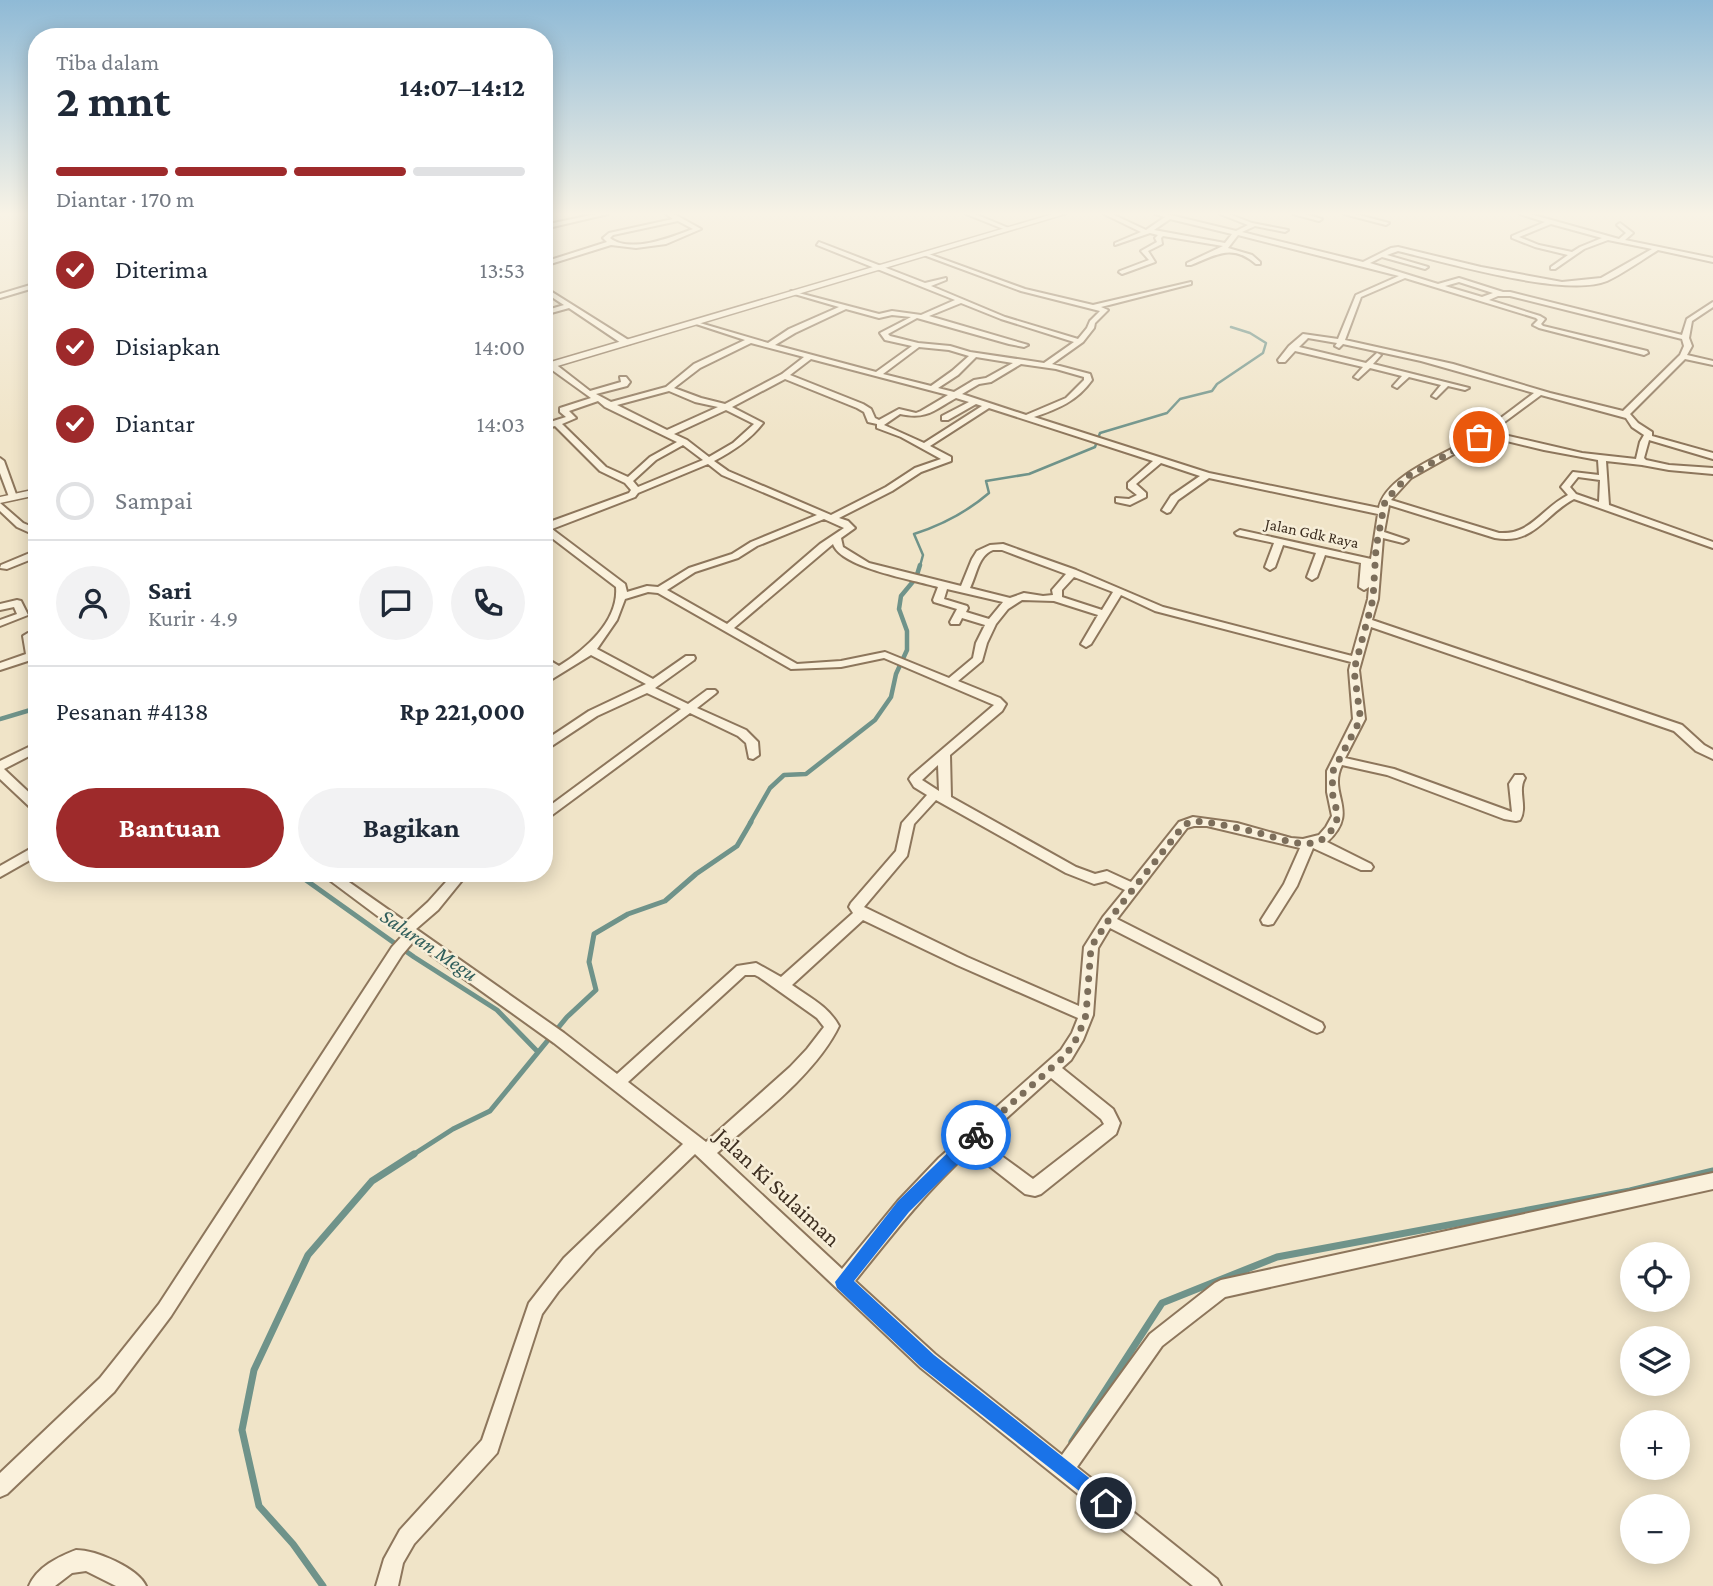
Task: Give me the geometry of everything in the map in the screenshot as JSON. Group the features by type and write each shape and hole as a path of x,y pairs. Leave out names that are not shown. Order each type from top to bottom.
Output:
{"street":[{"path":"0,296 27,288"},
{"path":"553,365 807,288"},
{"path":"928,288 1003,317 1078,341"},
{"path":"1018,288 1096,306 1105,311 1092,322 1092,328 1086,336 1046,365"},
{"path":"1096,306 1169,288"},
{"path":"1323,363 1342,342 1358,296 1376,288"},
{"path":"1445,288 1542,319 1537,325 1541,327 1644,353"},
{"path":"1486,288 1685,338"},
{"path":"1484,299 1514,288"},
{"path":"793,292 879,316 896,326"},
{"path":"553,295 627,343"},
{"path":"959,301 884,333 888,338 918,345 950,348 974,355 1083,373 1088,380 1065,404 1028,417"},
{"path":"1625,414 1683,356 1688,346 1685,338 1689,320 1713,304"},
{"path":"553,311 569,306"},
{"path":"769,346 792,331 845,307"},
{"path":"879,316 890,312 918,317 1024,345"},
{"path":"971,331 1003,317"},
{"path":"695,322 749,341 933,388 1207,475 1383,512"},
{"path":"1282,360 1306,337 1342,342 1496,378 1539,393 1625,414 1633,419 1635,425 1648,431 1640,458 1643,462"},
{"path":"608,405 669,389 697,366 749,341"},
{"path":"876,375 918,345"},
{"path":"1292,348 1465,388"},
{"path":"933,388 955,373 974,355"},
{"path":"1358,377 1377,355"},
{"path":"1683,356 1713,363"},
{"path":"668,433 785,376 809,357"},
{"path":"869,414 888,409 919,415 1021,361"},
{"path":"553,369 593,397 684,442 733,477 763,487 850,526 727,629"},
{"path":"1397,386 1406,375"},
{"path":"660,590 692,570 724,560 754,544 828,516 889,489 918,470 947,461 943,455 926,445 883,428 860,406 785,376"},
{"path":"553,424 572,418 564,410 624,384 626,382 623,379"},
{"path":"1436,396 1446,384"},
{"path":"553,527 710,460 759,426 759,423 726,407 669,389"},
{"path":"1364,587 1385,501 1408,476 1449,456 1539,393"},
{"path":"945,418 976,401"},
{"path":"926,445 989,405"},
{"path":"880,423 899,411"},
{"path":"556,423 603,469 628,481 636,491"},
{"path":"1484,433 1539,448 1602,460 1643,462 1673,470 1713,471"},
{"path":"1647,437 1713,456"},
{"path":"628,481 640,475 646,465 662,453 684,442"},
{"path":"1602,460 1604,506"},
{"path":"0,461 13,497"},
{"path":"1119,500 1130,502 1143,495 1131,486 1132,483 1158,461"},
{"path":"1604,478 1576,474 1565,487 1573,496 1713,545"},
{"path":"1167,510 1178,494 1207,475"},
{"path":"28,494 0,503 20,525 28,529"},
{"path":"1385,501 1499,536 1513,537 1525,534 1554,508 1573,496"},
{"name":"Jalan Gdk Raya","path":"1240,533 1371,562"},
{"path":"1379,534 1403,540"},
{"path":"553,535 621,586 622,597 607,628 590,650 553,674"},
{"path":"836,537 839,548 866,565 1011,601"},
{"path":"1270,567 1279,542"},
{"path":"965,589 971,578 974,562 988,547 1003,547 1073,572 1159,609 1356,660"},
{"path":"1312,577 1321,551"},
{"path":"4,567 28,557"},
{"path":"1268,920 1312,844 1328,835 1338,816 1332,776 1337,760 1358,724 1359,704 1353,675 1375,586 1371,562"},
{"path":"1055,597 1058,594 1056,590 1073,572"},
{"path":"944,585 938,600 960,605 963,608 958,618 990,623"},
{"path":"622,597 647,589 660,590 795,667 849,662 876,656 900,660 1000,704 915,777 918,784 1071,870 1094,879 1107,876 1133,888"},
{"path":"1086,644 1118,591"},
{"path":"951,682 978,659 977,650 990,623 1011,601 1023,596 1047,600 1055,597 1104,614"},
{"path":"0,607 17,603 23,615 0,623"},
{"path":"1367,622 1678,728 1700,748 1713,755"},
{"path":"590,650 688,709 742,733 752,742 753,755"},
{"path":"0,667 28,656"},
{"path":"553,738 593,712 650,686 690,658"},
{"path":"553,666 558,670"},
{"path":"553,810 711,691"},
{"path":"0,766 28,752"},
{"path":"944,754 940,797 908,823 902,853 856,905 862,913 962,961 1086,1015"},
{"path":"1337,760 1390,772 1516,817 1518,813 1515,791 1519,778"},
{"path":"0,772 28,798"},
{"path":"843,1282 904,1207 969,1141 1066,1055 1078,1036 1086,1015 1088,953 1108,921 1184,825 1192,821 1207,822 1296,844 1312,844 1366,867"},
{"path":"0,872 28,855"},
{"name":"Jalan Ki Sulaiman","path":"337,882 405,940 553,1034 700,1148 928,1361 1210,1586"},
{"path":"0,1487 107,1385 132,1354 165,1310 405,940 454,882"},
{"path":"782,985 862,913"},
{"path":"1108,921 1317,1027"},
{"path":"387,1586 394,1559 407,1537 490,1446 536,1309 548,1289 610,1224 674,1166 796,1070 832,1029 830,1022 822,1014 756,969 738,972 617,1083"},
{"path":"969,1141 1031,1188 1035,1188 1074,1160 1110,1129 1112,1123 1107,1114 1052,1069"},
{"path":"1064,1469 1156,1340 1221,1289 1713,1181"},
{"path":"40,1586 54,1571 69,1561 82,1560 101,1564 135,1586"}],"waterway":[{"path":"920,566 923,555 914,534 954,517 981,500 989,493 986,481 1029,474 1095,447 1100,433 1167,413 1180,399 1212,391 1217,384 1263,353 1266,343 1250,333 1231,327"},
{"path":"750,823 770,788 784,775 806,774 875,720 891,697 896,674 907,650 907,631 899,609 901,596 916,578 920,565"},
{"name":"Saluran Megu","path":"0,719 28,711"},
{"path":"411,1156 453,1129 490,1111 567,1017 596,990 589,962 594,934 628,914 665,901 696,874 737,846 751,822"},
{"name":"Saluran Megu","path":"309,882 414,957 497,1010 537,1051"},
{"path":"323,1586 293,1544 259,1506 242,1430 254,1370 308,1255 372,1181 414,1154"},
{"path":"1072,1442 1162,1303 1277,1257 1630,1191 1713,1171"}],"way so far":[{"path":"976,1135 1066,1055 1078,1036 1086,1015 1088,953 1095,939 1184,825 1192,821 1207,822 1296,844 1317,843 1328,835 1338,816 1332,792 1333,771 1358,724 1360,715 1353,675 1373,599 1376,548 1385,501 1393,489 1408,476 1449,456 1479,437"}],"route":[{"path":"976,1135 944,1163 904,1207 843,1282 928,1361 1106,1503"}]}
